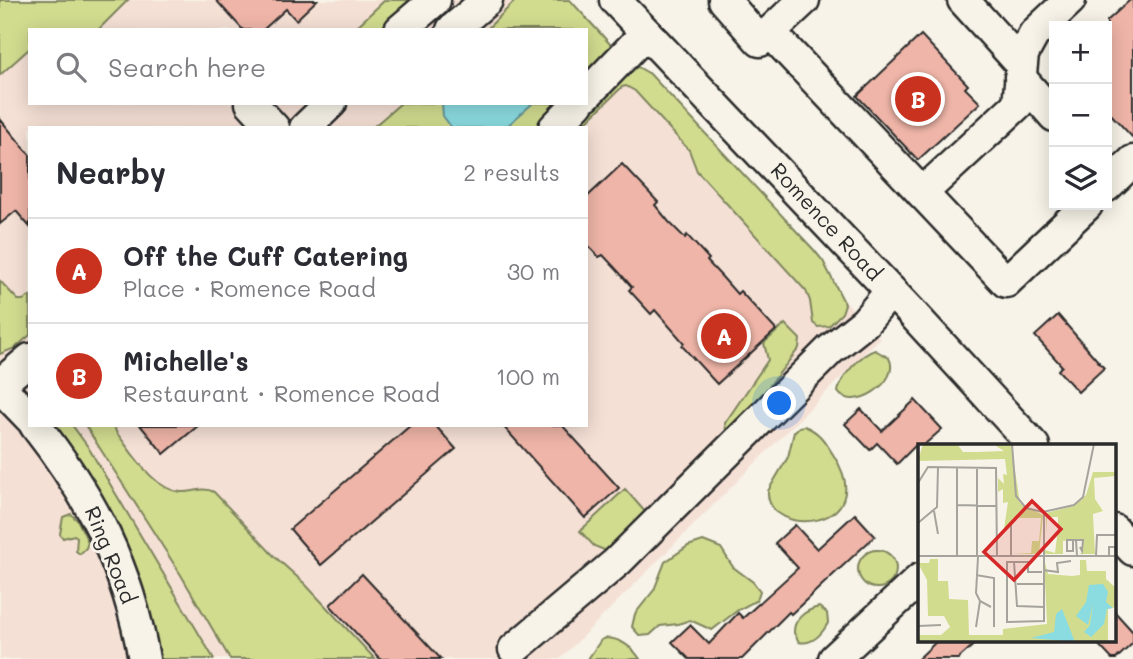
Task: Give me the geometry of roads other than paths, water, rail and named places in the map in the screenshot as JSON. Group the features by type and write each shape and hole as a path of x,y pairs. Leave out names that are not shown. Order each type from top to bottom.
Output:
{"street":[{"path":"402,28 435,0"},
{"path":"454,28 487,0"},
{"name":"Romence Road","path":"615,0 1032,444"},
{"path":"724,0 760,41 804,0"},
{"path":"963,0 1021,70 1049,109"},
{"path":"922,193 1018,104 1023,54 1034,34 1070,0"},
{"path":"770,32 1006,282 1082,210"},
{"path":"588,93 646,33"},
{"path":"253,105 272,126"},
{"path":"556,126 576,105"},
{"path":"514,649 617,562 830,351 865,322 891,291"},
{"path":"28,361 0,386 28,416"},
{"name":"Ring Road","path":"37,427 75,480 105,532 125,586 144,659"},
{"path":"1116,532 1133,550"},
{"path":"834,659 918,580"}],"water":[{"path":"442,105 531,105 507,126 450,126 443,116"}],"place":[{"name":"Michelle's","path":"918,99"},
{"name":"Off the Cuff Catering","path":"724,336"}]}
